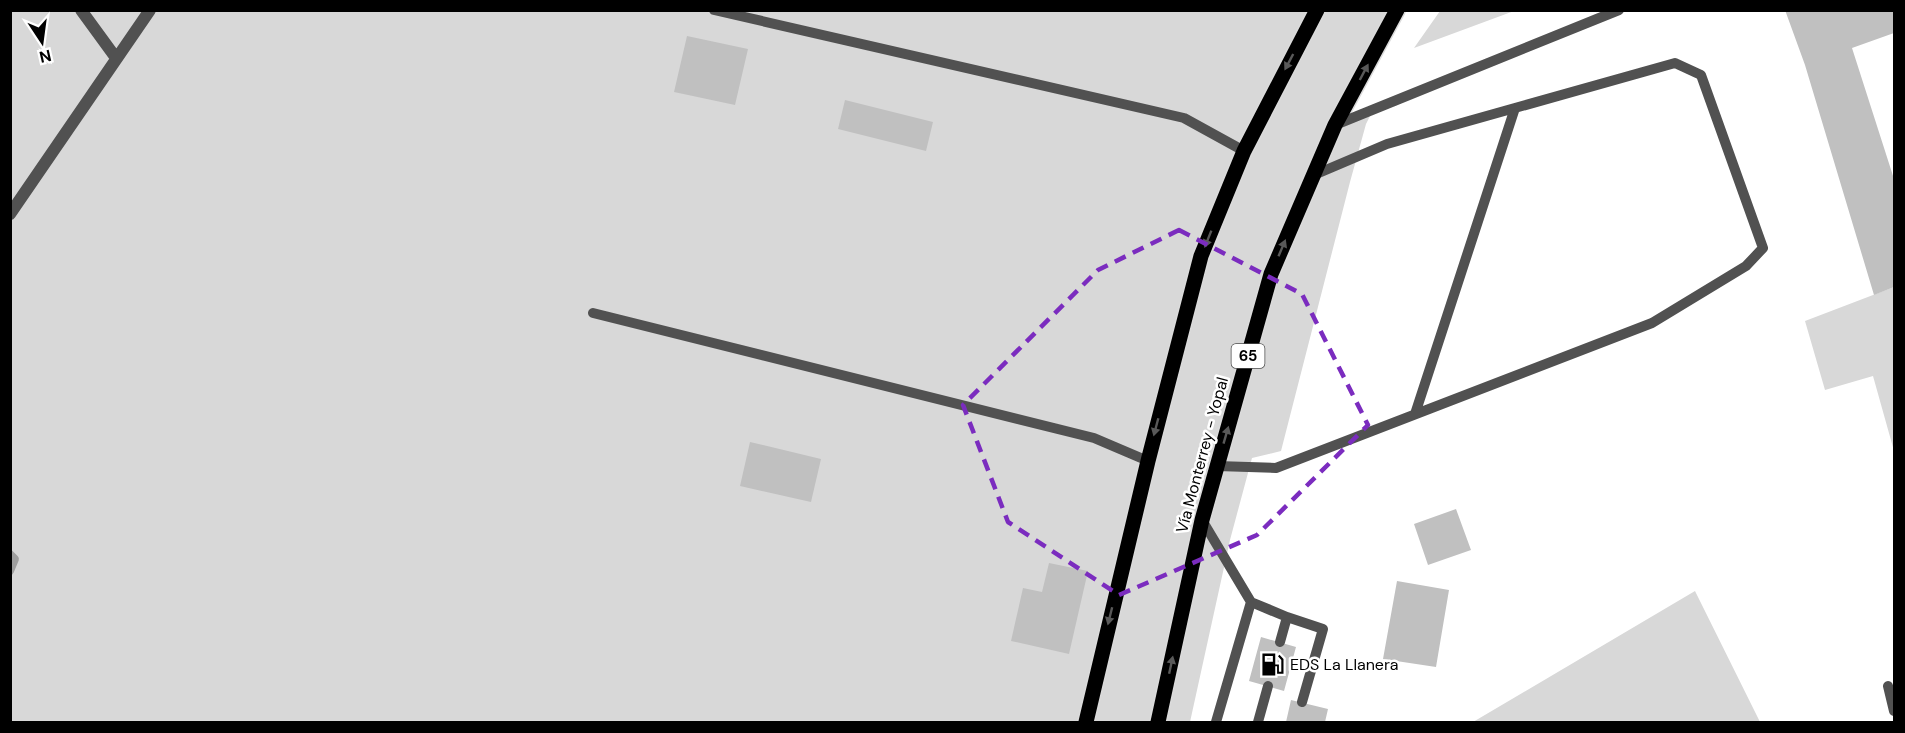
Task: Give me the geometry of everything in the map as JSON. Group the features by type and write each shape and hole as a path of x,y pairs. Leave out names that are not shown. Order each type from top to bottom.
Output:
{"main road":[{"path":"1086,723 1148,461 1201,256 1244,151 1317,10"},
{"name":"Vía Monterrey - Yopal","path":"1158,723 1202,520 1271,274 1335,125 1397,10"}],"street":[{"path":"81,10 116,58"},
{"path":"10,214 150,10"}],"lane":[{"path":"714,10 1184,118 1244,151"},
{"path":"1335,125 1619,10"},
{"path":"1217,466 1276,468 1652,323 1746,266 1763,248 1701,75 1675,63 1387,144 1314,175"},
{"path":"1415,414 1515,108"},
{"path":"593,313 1094,438 1148,461"},
{"path":"1202,520 1251,602 1323,629 1302,702"},
{"path":"1216,723 1251,602"},
{"path":"1280,642 1287,617"},
{"path":"1258,723 1268,686"},
{"path":"1888,686 1894,711"}],"highlighted area":[{"path":"1179,230 1302,294 1368,425 1257,535 1119,595 1008,522 963,405 1098,270"}],"shaded area":[{"path":"1440,10 1514,11 1414,48"},
{"path":"10,11 1406,11 1343,124 1371,114 1366,124 1350,182 1281,451 1252,458 1230,540 1190,722 11,722"},
{"path":"1894,287 1894,451 1873,376 1825,390 1805,321"},
{"path":"1695,591 1760,722 1473,722"}],"building":[{"path":"1785,10 1894,10 1894,33 1852,48 1894,179 1894,287 1874,295 1805,65"},
{"path":"687,36 748,49 735,105 674,92"},
{"path":"845,100 933,122 926,151 838,129"},
{"path":"750,442 821,459 811,502 740,486"},
{"path":"1456,509 1471,550 1428,565 1414,524"},
{"path":"1049,563 1088,571 1069,654 1011,641 1023,588 1042,592"},
{"path":"1397,581 1449,590 1436,667 1383,659"},
{"name":"EDS La Llanera","path":"1261,637 1296,647 1284,691 1249,681"},
{"name":"EDS La Llanera","path":"1291,700 1328,709 1325,722 1286,722"}],"waterway":[{"path":"10,554 15,559 10,571"}],"place":[{"name":"EDS La Llanera","path":"1272,664"}]}
